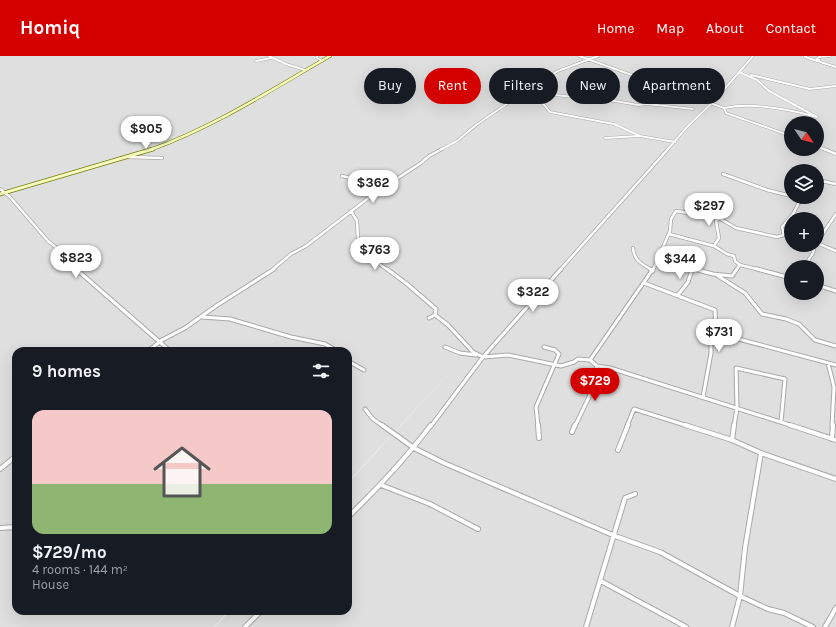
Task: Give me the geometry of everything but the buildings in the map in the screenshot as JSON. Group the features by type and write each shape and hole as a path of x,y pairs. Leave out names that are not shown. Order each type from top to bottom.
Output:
{"street":[{"path":"317,56 317,58 322,61"},
{"path":"0,194 170,144 197,132 330,56"},
{"path":"579,56 628,74"},
{"path":"558,71 598,56"},
{"path":"725,88 753,56"},
{"path":"806,56 805,57 836,66"},
{"path":"820,61 817,59 819,57 830,56"},
{"path":"256,61 270,57 305,70"},
{"path":"739,72 810,89 836,86"},
{"path":"714,104 724,108 734,106 771,107 817,117 769,91 757,80 745,74"},
{"path":"558,95 614,101 638,106 647,104 694,109"},
{"path":"153,347 202,317 216,306 276,268 291,254 306,246 396,179 429,156 457,141 476,125 507,104"},
{"path":"543,104 550,112 614,124 640,136"},
{"path":"352,513 414,448 483,357 687,127 711,104"},
{"path":"724,108 726,113 784,134"},
{"path":"605,138 640,136 675,142"},
{"path":"824,149 836,154"},
{"path":"129,157 162,158"},
{"path":"722,174 784,194"},
{"path":"342,176 364,181 389,178 396,179"},
{"path":"824,181 836,184"},
{"path":"0,189 10,197 48,241 63,253 70,265 93,283 103,294 165,347"},
{"path":"352,211 357,221 358,239 370,247 375,262 407,284 436,309 435,315"},
{"path":"590,360 653,271 660,257 661,249 669,234 671,219 676,211 719,218 736,228 777,237 784,235"},
{"path":"824,231 836,214"},
{"path":"714,246 719,238 716,222 719,218"},
{"path":"784,225 782,227 784,232"},
{"path":"669,234 714,246 727,254 734,256 740,265 784,276"},
{"path":"824,246 836,251"},
{"path":"633,248 634,257 641,264 653,271"},
{"path":"660,257 692,270 718,276 732,276 740,265"},
{"path":"678,295 688,282 692,270"},
{"path":"718,276 745,293 762,314 786,319 799,324 815,340 836,346"},
{"path":"644,283 715,310 716,333 711,340 711,353 703,397"},
{"path":"824,287 836,291"},
{"path":"429,318 435,315"},
{"path":"435,315 448,325 473,352 483,357 508,355 553,366 561,366 574,362 578,359 590,360 597,366 610,368 836,440"},
{"path":"202,317 230,319 291,337 325,344 330,347"},
{"path":"716,333 836,365"},
{"path":"539,438 536,407 559,354 555,350 544,347"},
{"path":"445,348 460,353 478,355"},
{"path":"352,363 364,370"},
{"path":"828,363 835,387 832,439"},
{"path":"572,432 589,398 597,366"},
{"path":"732,440 737,408 736,368 785,379 780,422"},
{"path":"365,409 373,419 414,448 444,463 615,536 660,552 740,596 768,609 784,613 813,627"},
{"path":"618,450 634,409 732,440 760,453 836,479"},
{"path":"732,627 740,596 745,548 760,453"},
{"path":"0,469 12,459"},
{"path":"380,485 430,504 478,529"},
{"path":"586,627 615,536 625,498 635,494"},
{"path":"0,528 12,527"},
{"path":"601,581 686,627"},
{"path":"825,627 836,608"},
{"path":"245,627 257,615"}],"shaded area":[{"path":"0,56 836,56 836,627 215,627 226,615 352,615 352,479 496,322 352,478 352,347 12,347 12,615 224,615 214,627 0,627"}]}
